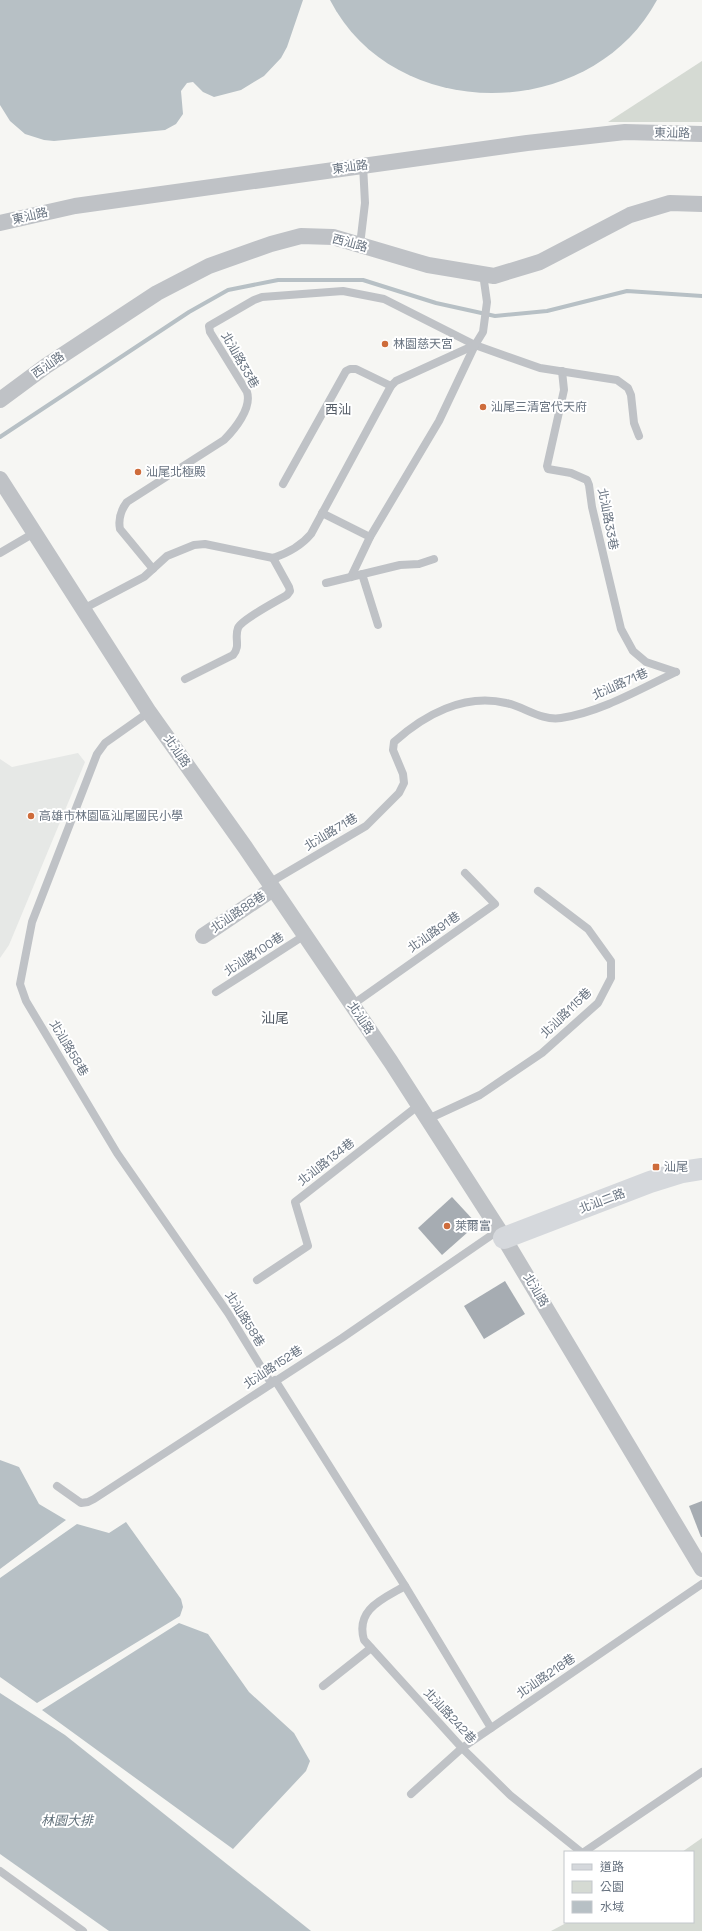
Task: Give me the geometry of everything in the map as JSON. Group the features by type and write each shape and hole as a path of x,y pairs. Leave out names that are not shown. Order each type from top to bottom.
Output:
{"street":[{"name":"東汕路","path":"0,223 75,206 527,143 625,132 702,134"},
{"name":"西汕路","path":"0,400 46,366 156,293 209,266 271,244 301,236 333,237 428,265 494,276 540,262 637,213 670,203 702,204"},
{"name":"北汕路","path":"0,479 149,712 305,935 419,1105 502,1234 702,1569"},
{"name":"北汕路88巷","path":"203,936 271,886"},
{"name":"北汕二路","path":"502,1234 650,1182 682,1172 702,1169"}],"lane":[{"path":"360,246 365,203 363,166"},
{"path":"351,577 370,537 439,421 475,345 483,332 486,302 483,274"},
{"name":"北汕路33巷","path":"153,569 120,529 118,521 123,507 127,502 224,440 231,432 247,406 249,399 247,392 210,332 209,326 262,296 343,291 384,299 475,345 540,368 617,380 628,388 631,395 634,423 639,436"},
{"path":"83,609 144,577 167,556 194,545 205,544 273,558 282,555 305,541 311,534 391,386 396,381 475,345"},
{"path":"283,484 346,371 350,368 356,369 391,386"},
{"name":"北汕路33巷","path":"562,371 564,390 547,466 548,469 571,473 587,480 621,629 633,651 646,662 676,672"},
{"path":"322,513 370,537"},
{"path":"0,553 34,533"},
{"path":"185,679 233,655 237,648 236,632 241,624 287,595 290,591 290,587 273,558"},
{"path":"326,583 400,565 419,564 434,559"},
{"path":"362,574 378,625"},
{"name":"北汕路71巷","path":"271,886 366,826 399,794 404,783 403,774 393,750 394,742 409,728 445,707 476,700 506,703 545,718 561,718 601,707 676,672"},
{"name":"北汕路58巷","path":"149,712 105,743 97,754 32,922 20,984 26,1001 117,1152 228,1313 273,1382 405,1586 491,1728"},
{"name":"北汕路91巷","path":"352,1005 495,904 465,873"},
{"name":"北汕路115巷","path":"428,1119 480,1095 542,1053 598,1003 611,978 611,961 588,929 538,891"},
{"name":"北汕路100巷","path":"216,992 305,935"},
{"name":"北汕路134巷","path":"257,1280 308,1246 295,1202 419,1105"},
{"name":"北汕路152巷","path":"58,1486 81,1503 88,1502 502,1234"},
{"name":"北汕路218巷","path":"410,1794 462,1748 702,1584"},
{"name":"北汕路242巷","path":"405,1586 372,1607 362,1619 361,1629 364,1640 462,1748 510,1795 581,1851"},
{"path":"323,1686 371,1648"},
{"name":"北汕路242巷","path":"584,1851 702,1772"},
{"path":"0,1871 82,1931"}],"shaded area":[{"name":"高雄市林園區汕尾國民小學","path":"78,753 85,762 9,945 0,958 0,759 12,767"}],"green space":[{"path":"702,61 702,122 608,122"},
{"path":"702,1838 702,1931 551,1931 566,1923 694,1923 694,1851 683,1851"}],"water":[{"path":"0,0 303,0 287,47 281,58 264,76 241,90 214,97 203,92 193,82 187,83 181,91 183,114 176,124 165,130 54,141 44,140 25,134 10,121 0,105"},
{"path":"330,0 657,0 627,40 587,69 541,87 493,93 444,87 399,70 360,41"},
{"path":"0,1460 19,1467 39,1504 66,1520 0,1569"},
{"path":"126,1522 181,1599 183,1607 180,1616 37,1703 0,1677 0,1578 77,1524 109,1533"},
{"path":"179,1623 208,1634 249,1692 294,1733 310,1761 306,1771 233,1849 42,1710"},
{"name":"林園大排","path":"0,1693 65,1735 311,1931 109,1931 0,1854"}],"building":[{"name":"萊爾富","path":"452,1197 477,1224 442,1255 418,1228"},
{"path":"505,1281 525,1314 484,1339 464,1306"},
{"path":"702,1501 702,1537 701,1537 689,1506"}],"waterway":[{"path":"0,437 189,312 228,290 278,280 363,280 436,303 495,316 547,311 627,291 702,296"}],"place":[{"name":"林園慈天宮","path":"385,344"},
{"name":"汕尾三清宮代天府","path":"483,407"},
{"name":"汕尾北極殿","path":"138,472"},
{"name":"高雄市林園區汕尾國民小學","path":"31,816"},
{"name":"汕尾","path":"656,1167"},
{"name":"萊爾富","path":"447,1226"}],"district":[{"name":"西汕","path":"338,409"},
{"name":"汕尾","path":"275,1018"}]}
